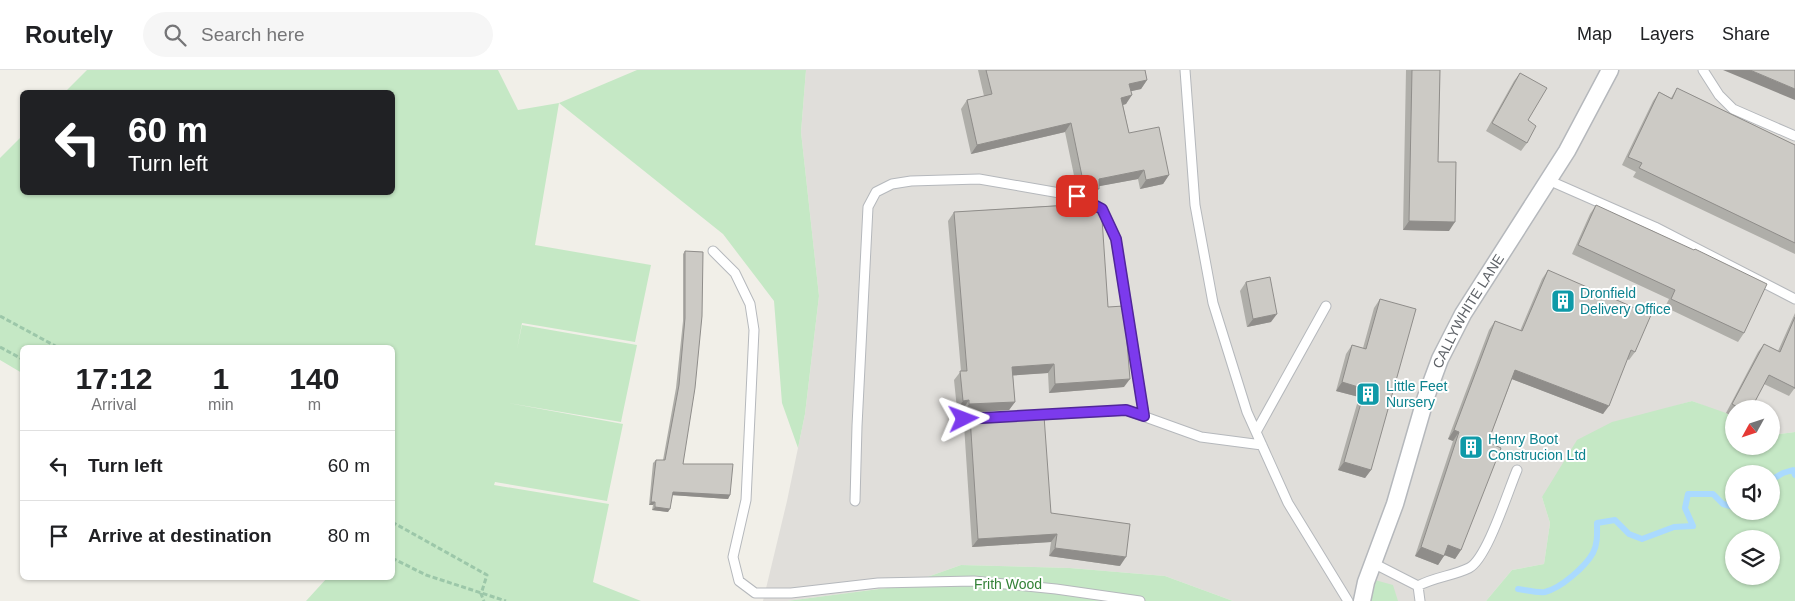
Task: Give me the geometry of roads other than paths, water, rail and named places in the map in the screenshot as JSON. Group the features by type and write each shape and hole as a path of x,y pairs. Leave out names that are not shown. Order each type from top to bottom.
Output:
{"street":[{"name":"CALLYWHITE LANE","path":"1362,601 1366,582 1396,504 1426,397 1440,359 1463,314 1567,151 1610,70"}],"lane":[{"path":"1185,70 1195,205 1213,303 1247,412 1288,503 1348,601"},
{"path":"1703,70 1719,95 1733,109 1795,136"},
{"path":"855,502 868,207 876,192 892,184 911,181 979,179 1077,196 1102,209 1116,239 1144,416"},
{"path":"1548,180 1655,227 1795,299"},
{"path":"713,250 735,273 750,304 754,330 746,500 733,557 739,581 755,593 791,593 878,582 974,581 1140,601"},
{"path":"1256,432 1326,306"},
{"path":"964,419 1126,410 1201,437 1262,445"},
{"path":"1418,586 1452,575 1475,564 1488,542 1516,470"},
{"path":"1373,564 1418,586"},
{"path":"1418,586 1420,601"}],"waterway":[{"path":"1780,475 1793,470 1795,475"},
{"path":"1518,589 1545,592 1572,576 1595,549 1597,523 1615,520 1629,534 1642,539 1674,527 1693,526 1685,508 1688,494 1713,494 1725,505"}],"place":[{"name":"Dronfield Delivery Office","path":"1563,301"},
{"name":"Little Feet Nursery","path":"1368,394"},
{"name":"Henry Boot Construcion Ltd","path":"1471,447"}],"park label":[{"name":"Frith Wood","path":"1008,584"}]}
